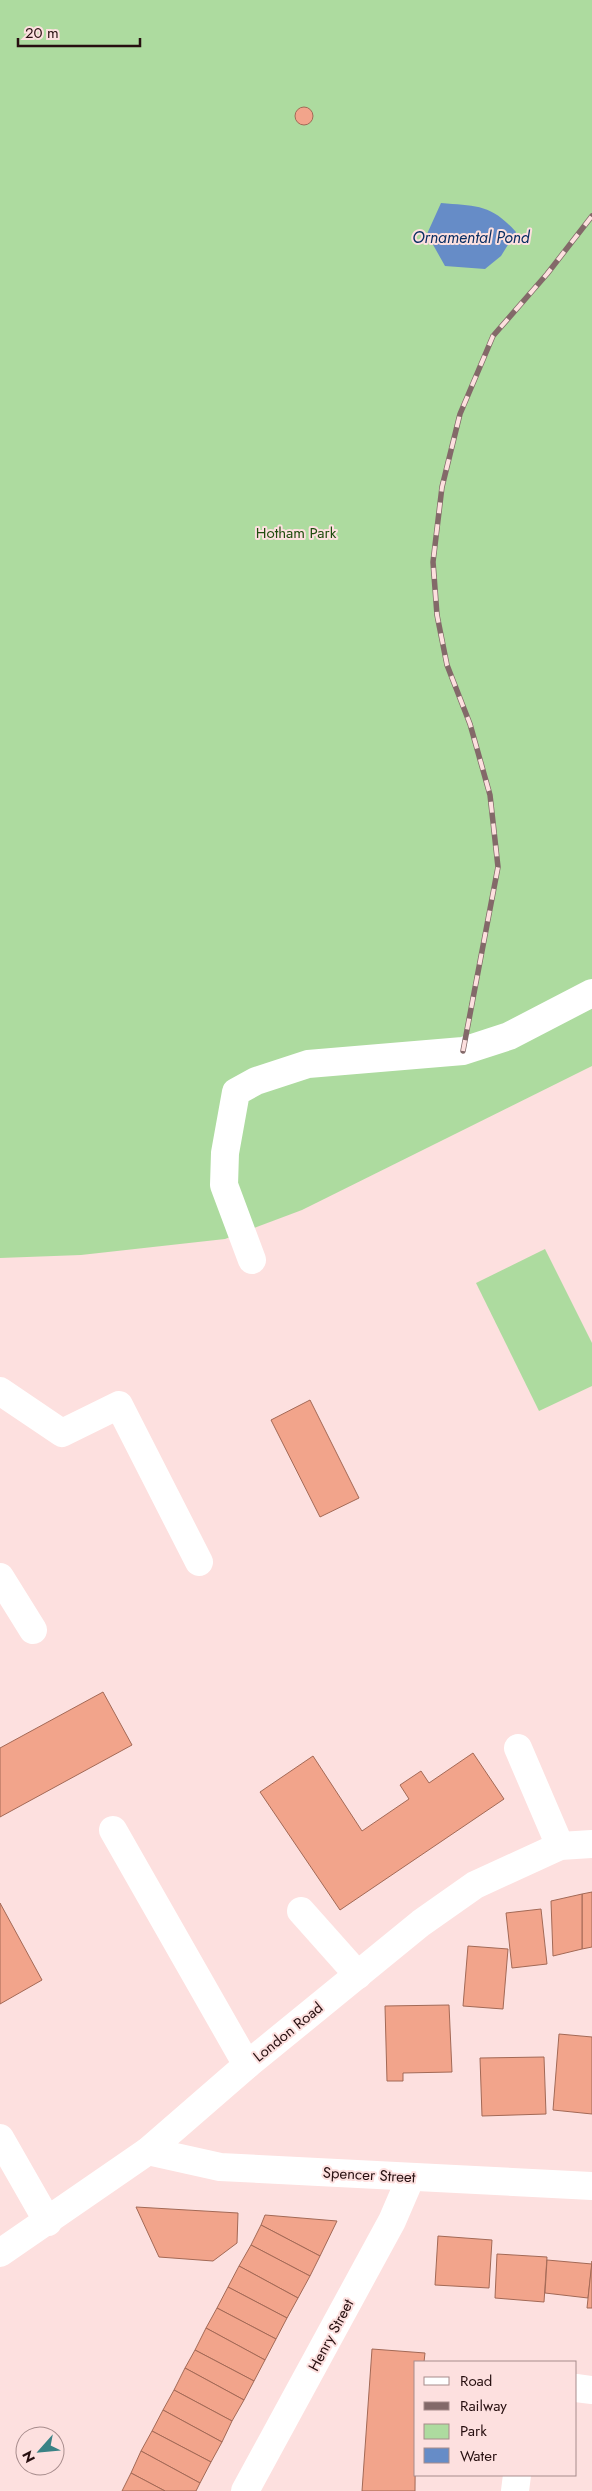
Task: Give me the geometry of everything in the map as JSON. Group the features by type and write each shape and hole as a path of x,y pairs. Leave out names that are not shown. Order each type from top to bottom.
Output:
{"street":[{"path":"252,1260 224,1185 225,1153 236,1092 256,1081 308,1064 463,1051 509,1036 592,993"},
{"path":"0,1391 62,1433 119,1405 199,1562"},
{"path":"0,1577 33,1630"},
{"path":"518,1748 560,1846"},
{"path":"112,1830 248,2065"},
{"name":"London Road","path":"0,2254 148,2151 248,2065 421,1923 475,1885 560,1846 592,1844"},
{"path":"301,1911 358,1975"},
{"name":"Spencer Street","path":"148,2151 220,2167 592,2186"},
{"path":"4,2155 48,2222"},
{"name":"Henry Street","path":"245,2491 392,2221 410,2177"},
{"path":"577,2388 592,2390"},
{"path":"515,2491 517,2476"}],"green space":[{"name":"Hotham Park","path":"0,0 592,0 592,1066 302,1210 225,1239 81,1255 0,1258"},
{"path":"545,1249 592,1343 592,1386 539,1411 476,1283"}],"water":[{"name":"Ornamental Pond","path":"441,203 474,206 491,211 516,232 501,256 485,269 445,266 427,234"}],"building":[{"path":"300,107 308,107 313,112 311,123 300,125 295,120 295,112"},
{"path":"310,1400 359,1498 320,1517 271,1420"},
{"path":"103,1692 132,1745 0,1817 0,1748"},
{"path":"473,1753 504,1799 340,1910 260,1792 313,1756 362,1831 409,1799 400,1785 421,1771 429,1783"},
{"path":"592,1892 592,1947 582,1949 582,1894"},
{"path":"582,1894 582,1949 553,1956 551,1901"},
{"path":"0,1903 42,1980 0,2004"},
{"path":"541,1909 547,1964 512,1968 506,1913"},
{"path":"468,1946 508,1949 503,2009 463,2006"},
{"path":"449,2005 452,2072 403,2073 403,2081 387,2081 385,2006"},
{"path":"559,2034 592,2037 592,2114 553,2110"},
{"path":"544,2057 546,2114 482,2116 480,2058"},
{"path":"136,2207 238,2213 237,2243 213,2261 159,2257"},
{"path":"265,2215 337,2221 320,2256 261,2225"},
{"path":"261,2225 320,2256 310,2276 251,2245"},
{"path":"438,2236 492,2240 489,2288 435,2285"},
{"path":"251,2245 310,2276 298,2298 239,2266"},
{"path":"497,2254 547,2257 544,2302 495,2298"},
{"path":"547,2260 592,2264 588,2298 545,2293"},
{"path":"592,2261 592,2308 587,2308"},
{"path":"239,2266 298,2298 287,2318 228,2287"},
{"path":"228,2287 287,2318 276,2339 217,2308"},
{"path":"217,2308 276,2339 265,2360 206,2328"},
{"path":"206,2328 265,2360 254,2381 195,2350"},
{"path":"372,2349 425,2353 424,2361 414,2361 415,2491 362,2491"},
{"path":"195,2350 254,2381 244,2400 185,2368"},
{"path":"185,2368 244,2400 232,2421 174,2390"},
{"path":"174,2390 232,2421 222,2442 163,2410"},
{"path":"163,2410 222,2442 211,2462 152,2431"},
{"path":"152,2431 211,2462 200,2483 141,2451"},
{"path":"141,2451 200,2483 196,2491 165,2491 131,2473"},
{"path":"131,2473 165,2491 122,2491"}],"railway":[{"path":"463,1051 498,867 490,795 470,724 447,665 437,615 433,562 442,487 460,414 493,336 547,274 592,216"}]}
